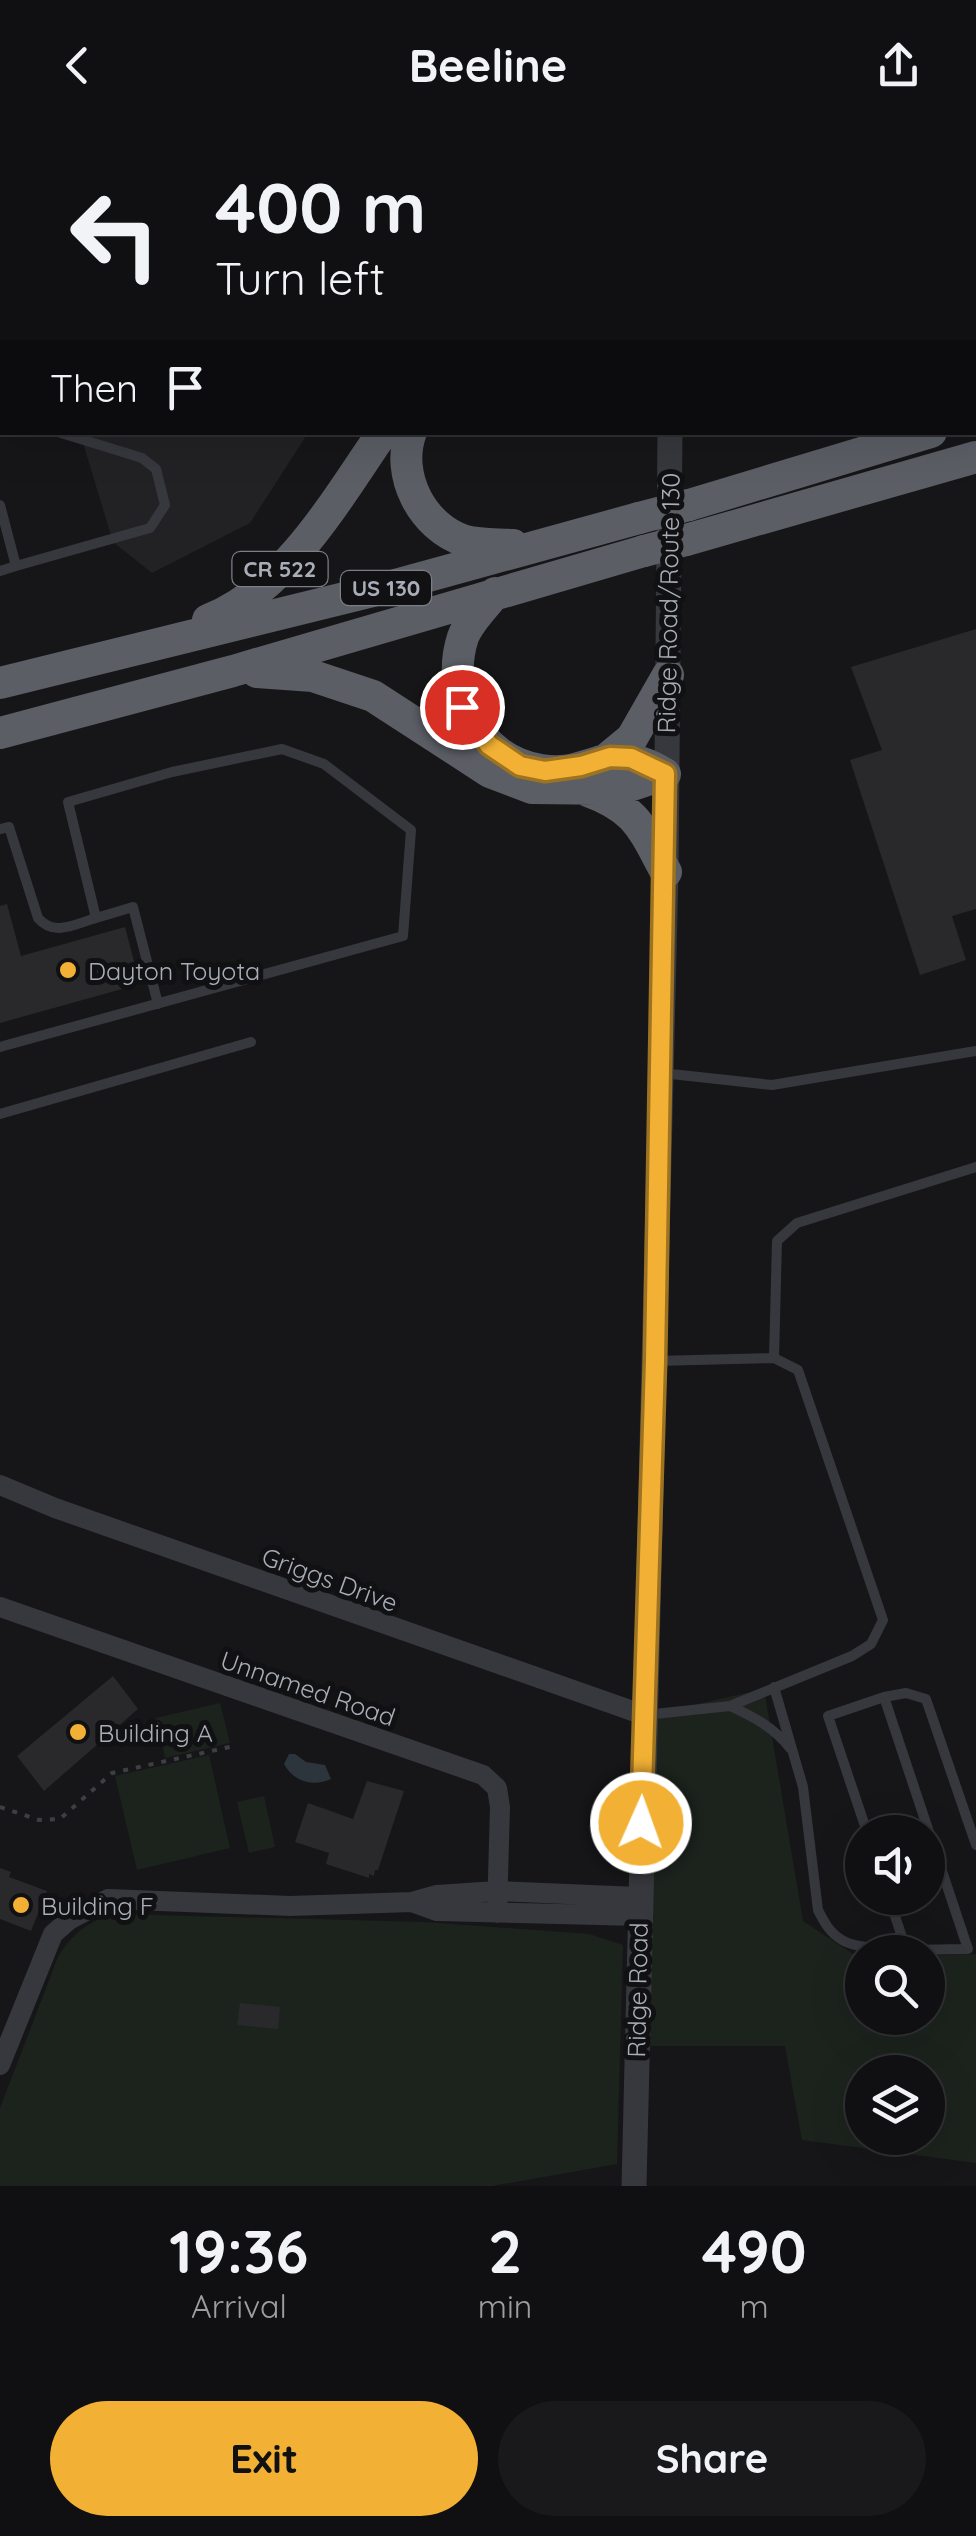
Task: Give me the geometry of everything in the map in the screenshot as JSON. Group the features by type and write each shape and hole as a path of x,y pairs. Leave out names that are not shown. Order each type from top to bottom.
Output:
{"highway":[{"name":"CR 522","path":"131,649 218,616 273,578 324,517 381,435"},
{"path":"409,435 408,485 426,516 464,540 532,547"},
{"name":"US 130","path":"0,683 381,589 689,505 922,435"},
{"name":"US 130","path":"0,733 976,457"},
{"path":"495,594 464,632 457,668 462,707 489,745 520,766 545,771 610,757 632,738 668,675"},
{"path":"233,670 313,676 373,696 490,772 532,788 620,790 665,774"},
{"path":"610,757 646,762 665,774"},
{"path":"588,791 614,800 638,820 666,872"}],"street":[{"name":"Ridge Road/Route 130","path":"665,774 670,435"},
{"name":"Ridge Road","path":"634,2186 666,872 665,774"},
{"name":"Griggs Drive","path":"0,1485 644,1715"},
{"name":"Unnamed Road","path":"0,1608 483,1775 497,1788 500,1807 497,1913"},
{"path":"0,2064 6,2033 53,1934 69,1920 108,1899 290,1906 412,1902 437,1895 498,1892 638,1906"},
{"path":"412,1902 437,1911 497,1913 638,1906"}],"lane":[{"path":"0,570 150,528 166,505 156,469 142,458 68,435"},
{"path":"0,505 16,566"},
{"path":"0,1047 403,936 411,830 324,764 282,749 172,772 68,802 96,918"},
{"path":"0,829 8,827 38,918 46,928 57,930 133,907 158,1004"},
{"path":"0,1114 250,1042"},
{"path":"661,1073 772,1085 976,1051"},
{"path":"774,1358 777,1241 797,1223 976,1167"},
{"path":"644,1715 730,1706 852,1656 871,1644 883,1620 798,1370 774,1358 655,1361"},
{"path":"774,1687 803,1787 818,1910 828,1928 845,1942"},
{"path":"861,1815 828,1716 906,1693 926,1699 976,1845"},
{"path":"884,1698 972,1948 945,1948"},
{"path":"730,1706 778,1733 794,1753"}],"path":[{"path":"0,1807 51,1821 69,1812 112,1773 234,1746"}],"shaded area":[{"path":"81,435 307,435 250,523 152,573 113,542"},
{"path":"764,1689 803,1921 845,1949 845,2035 945,2035 945,1955 976,1954 976,2163 915,2155 945,2155 945,2055 845,2055 845,2146 802,2140 785,2046 644,2046 653,1714"},
{"path":"220,1703 230,1743 165,1758 156,1718"},
{"path":"289,1754 325,1765 331,1779 311,1783 299,1779 284,1764"},
{"path":"209,1755 230,1848 137,1870 115,1776"},
{"path":"264,1796 275,1847 249,1853 237,1802"},
{"path":"114,1914 424,1922 589,1934 623,1945 617,2164 492,2186 0,2186 0,2108 58,1957 81,1930"}],"building":[{"path":"976,629 976,909 952,916 966,960 920,975 850,760 882,750 851,667"},
{"name":"Dayton Toyota","path":"7,904 21,956 125,927 140,984 0,1023 0,906"},
{"name":"Building A","path":"113,1676 138,1709 44,1791 17,1756"},
{"path":"367,1781 404,1791 378,1870 369,1878 326,1864 329,1853 295,1842 308,1803 353,1819"},
{"name":"Building F","path":"0,1868 11,1872 9,1877 47,1891 31,1931 0,1919"},
{"path":"240,2003 280,2007 278,2029 237,2025"}],"place":[{"name":"Dayton Toyota","path":"68,970"},
{"name":"Building A","path":"78,1732"},
{"name":"Building F","path":"21,1905"}],"route":[{"path":"462,707 489,745 520,766 545,771 610,757 631,758 665,774 655,1361 641,1823"}]}
